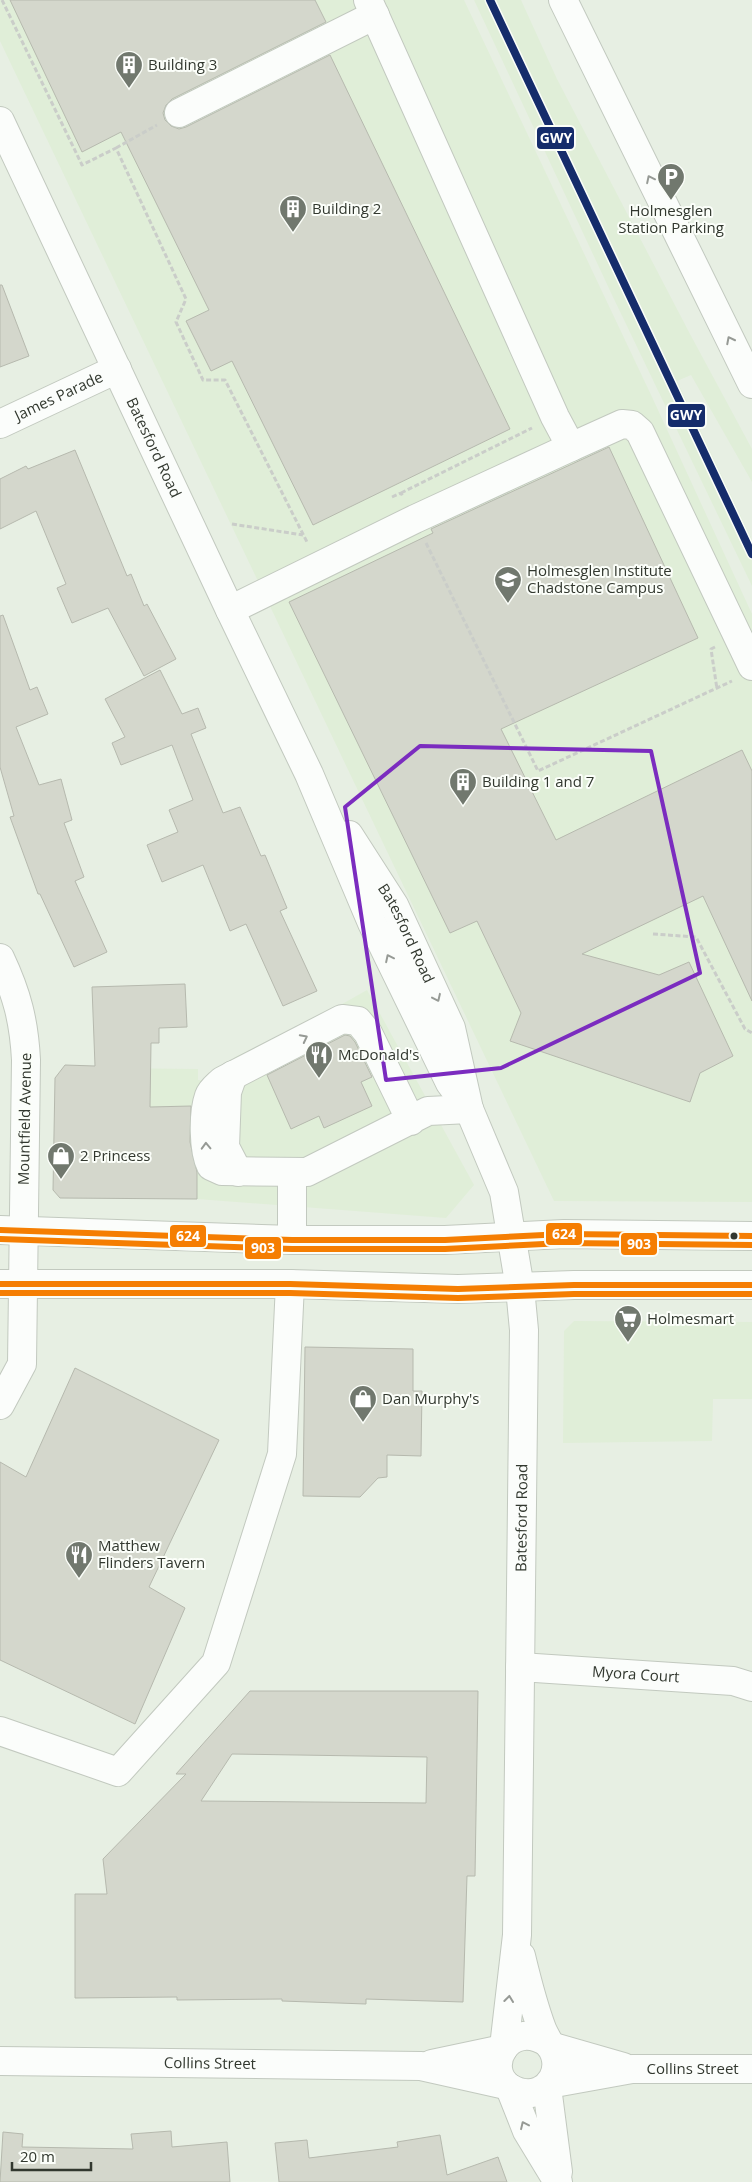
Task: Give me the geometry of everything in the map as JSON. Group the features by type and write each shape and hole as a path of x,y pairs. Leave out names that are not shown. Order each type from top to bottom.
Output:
{"main road":[{"path":"563,0 752,384"},
{"path":"179,113 372,7 555,417 571,447"},
{"name":"Batesford Road","path":"0,121 309,774 372,923 450,1083 469,1109 501,1181 512,1236 524,1330 517,1935 503,2048"},
{"name":"James Parade","path":"0,424 116,369"},
{"path":"230,610 415,519 622,424 632,426 640,432 745,672"},
{"name":"Mountfield Avenue","path":"0,958 17,995 25,1037 12,1230 11,1284 22,1364 0,1405"},
{"path":"411,1121 368,1033 358,1021 342,1019 222,1081 209,1094 206,1112 206,1151 211,1166 222,1171 307,1172 411,1121 428,1111 469,1109"},
{"path":"292,1173 292,1240"},
{"path":"12,1230 292,1240 445,1240 564,1234 752,1236"},
{"path":"11,1284 290,1284 458,1289 574,1285 752,1285"},
{"path":"0,1731 118,1772 216,1663 282,1454 290,1284"},
{"name":"Myora Court","path":"520,1667 732,1681 752,1687"},
{"name":"Batesford Road","path":"517,1935 530,1996 549,2045"},
{"path":"508,2086 519,2092 529,2094 538,2092 548,2085 554,2077 556,2061 549,2045 539,2038 530,2035 520,2036 511,2040 503,2048 498,2068 501,2077 508,2086 527,2131 559,2182"},
{"name":"Collins Street","path":"549,2045 632,2069"},
{"name":"Collins Street","path":"421,2066 503,2048"},
{"name":"Collins Street","path":"0,2061 421,2066 508,2086"},
{"name":"Collins Street","path":"548,2085 632,2069 752,2069"},
{"path":"548,2085 559,2182"}],"path":[{"path":"2,0 82,164 116,148 179,113"},
{"path":"116,148 186,299 176,322 203,380 226,380 307,542 315,537"},
{"path":"384,502 540,424"},
{"path":"401,493 538,771 745,672"},
{"path":"232,524 304,535"},
{"path":"653,934 696,937 745,1029 752,1033"}],"highlighted area":[{"path":"420,746 651,751 700,973 501,1068 386,1080 345,807"}],"shaded area":[{"name":"Holmesglen Institute Chadstone Campus","path":"0,0 464,0 652,397 752,614 752,1202 554,1201 0,41"},
{"path":"474,0 521,0 557,79 752,449 752,482 691,375 677,381 752,540 752,586 613,297"},
{"path":"367,990 474,1185 446,1218 197,1199 162,1199 103,1068 198,1069 198,1080 209,1081 235,1057 328,1012"},
{"path":"574,1321 752,1322 752,1399 713,1399 712,1441 563,1443 564,1331"}],"building":[{"name":"Building 2","path":"10,0 315,0 326,22 172,99 166,105 163,113 165,120 171,126 179,129 186,127 330,55 510,429 313,525 232,361 211,371 186,321 209,310 121,132 82,152"},
{"path":"0,285 2,285 29,356 0,367"},
{"name":"Building 1 and 7","path":"609,447 698,638 501,729 556,840 742,750 752,771 752,1001 703,896 582,954 659,975 689,962 733,1056 700,1073 690,1102 510,1041 521,1013 477,921 450,933 289,602 433,533 431,529"},
{"path":"75,450 127,576 131,574 144,606 147,604 176,659 144,676 108,608 72,623 57,588 66,584 36,511 0,529 0,479 26,466 28,469"},
{"path":"3,615 30,690 37,687 48,714 16,727 39,785 61,779 72,820 64,823 84,877 75,881 107,952 74,967 40,894 38,894 10,817 14,816 0,767 0,616"},
{"path":"160,670 182,714 198,708 206,728 191,734 223,813 240,807 261,856 265,855 287,908 280,911 317,991 283,1006 246,924 230,931 203,865 162,882 147,845 178,832 169,810 193,800 172,745 121,765 112,743 125,737 105,699"},
{"path":"185,984 187,1027 159,1028 159,1043 151,1043 150,1107 191,1106 190,1142 197,1172 197,1199 60,1198 53,1190 55,1078 65,1065 95,1066 92,987"},
{"name":"McDonald's","path":"345,1035 350,1036 355,1042 372,1077 361,1082 372,1106 324,1128 319,1116 291,1129 267,1075"},
{"name":"Dan Murphy's","path":"305,1347 413,1349 413,1391 422,1391 421,1456 387,1455 387,1477 378,1478 360,1497 303,1496"},
{"path":"75,1368 219,1440 149,1587 185,1608 135,1724 0,1660 0,1462 26,1477"},
{"path":"250,1691 478,1691 475,1876 467,1876 463,2002 366,1999 366,2004 282,2001 282,1999 177,2000 177,1997 75,1998 75,1894 107,1894 103,1859 186,1774 176,1774","holes":["232,1754 427,1757 426,1803 201,1801"]},
{"path":"171,2131 172,2147 227,2142 230,2182 0,2182 3,2132 23,2134 22,2147 133,2149 131,2134"},
{"path":"440,2135 447,2175 498,2157 507,2182 279,2182 275,2143 307,2140 309,2158 398,2147 397,2142"}],"transit line":[{"name":"GWY","path":"490,0 752,554"},
{"name":"624","path":"0,1230 292,1240 445,1240 564,1234 752,1236"},
{"name":"903","path":"0,1239 292,1249 445,1249 564,1243 752,1245"},
{"name":"624","path":"0,1284 290,1284 458,1289 574,1285 752,1285"},
{"name":"903","path":"0,1293 290,1293 458,1298 574,1294 752,1294"}],"place":[{"name":"Building 3","path":"129,89"},
{"name":"Holmesglen Station Parking","path":"671,201"},
{"name":"Building 2","path":"293,233"},
{"name":"Holmesglen Institute Chadstone Campus","path":"508,604"},
{"name":"Building 1 and 7","path":"463,806"},
{"name":"McDonald's","path":"319,1079"},
{"name":"2 Princess","path":"61,1180"},
{"name":"Holmesmart","path":"628,1343"},
{"name":"Dan Murphy's","path":"363,1423"},
{"name":"Matthew Flinders Tavern","path":"79,1579"}]}
